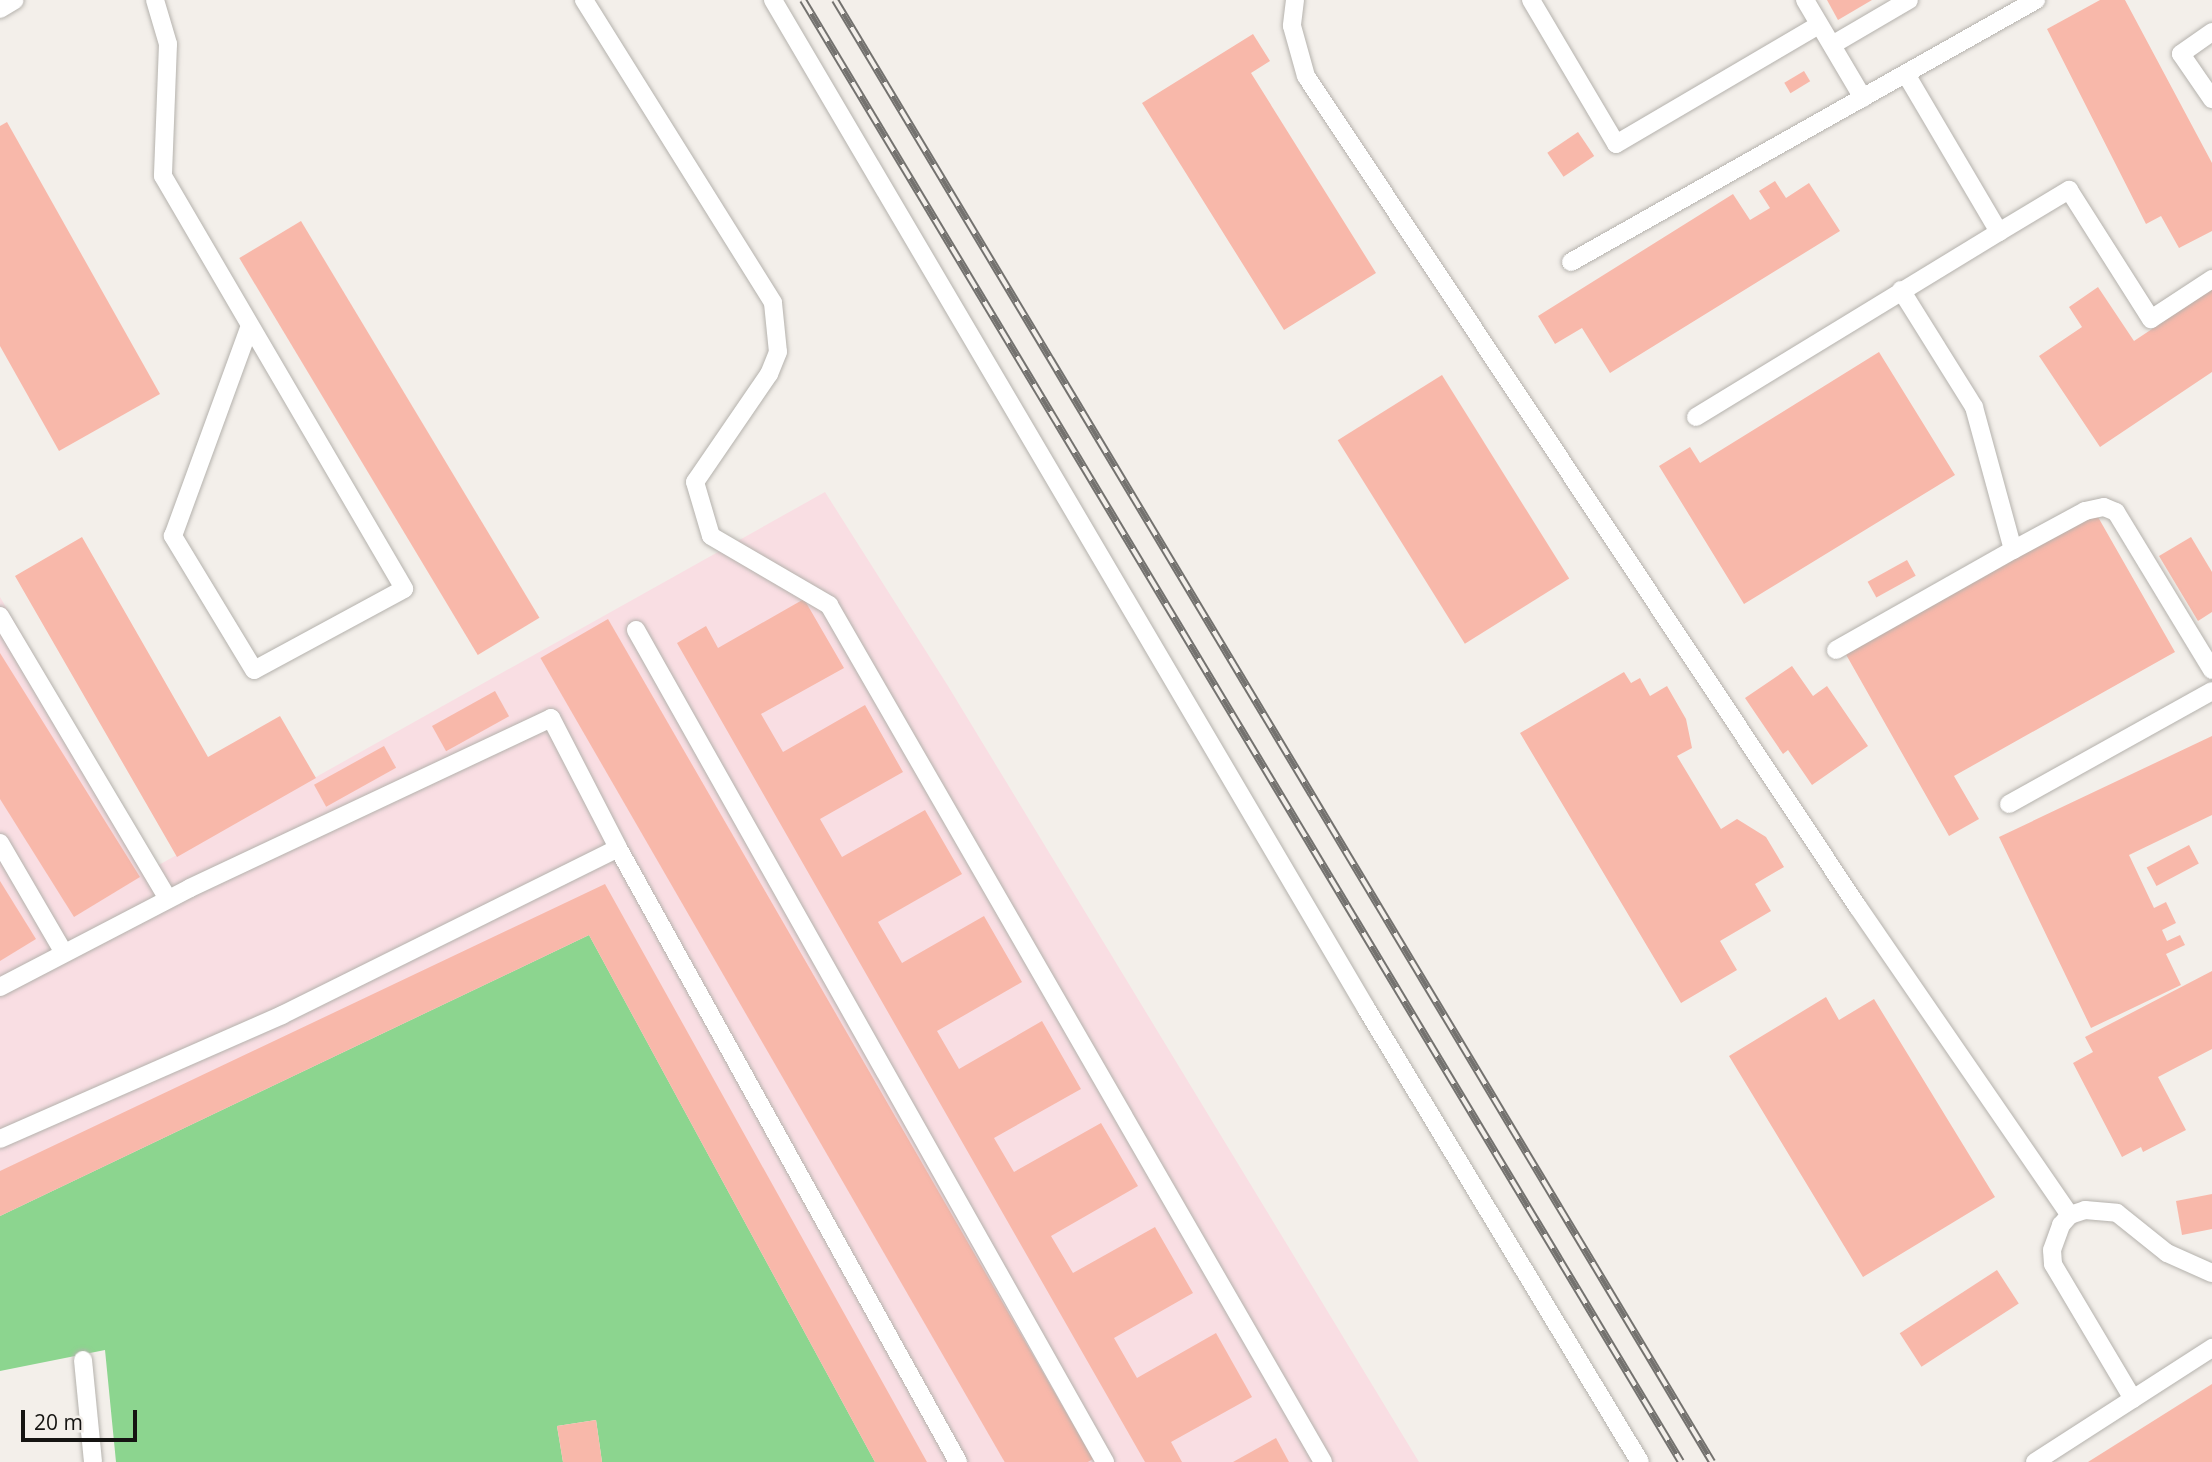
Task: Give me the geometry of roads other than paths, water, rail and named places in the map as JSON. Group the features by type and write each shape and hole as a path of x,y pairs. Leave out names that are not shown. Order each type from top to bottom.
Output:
{"lane":[{"path":"0,9 15,0"},
{"path":"155,0 168,44 163,176 249,328 404,589 254,670 173,536 249,328"},
{"path":"584,0 773,303 778,352 769,374 695,482 711,536 829,605 1323,1462"},
{"path":"772,0 1359,996 1640,1462"},
{"path":"1295,0 1292,26 1306,76 1858,907 2070,1215"},
{"path":"1531,0 1616,144 1819,25"},
{"path":"1805,0 1863,97"},
{"path":"1832,45 1909,0"},
{"path":"1571,262 2036,0"},
{"path":"2212,32 2181,54 2212,99"},
{"path":"1906,74 1999,232"},
{"path":"1696,417 2069,190 2151,319 2212,279"},
{"path":"1901,290 1973,407 2013,550"},
{"path":"1836,650 2085,511 2104,507 2116,512 2212,670"},
{"path":"0,616 168,899"},
{"path":"636,630 1105,1462"},
{"path":"2009,804 2212,691"},
{"path":"0,987 168,899 551,718 618,848 958,1462"},
{"path":"0,843 64,953"},
{"path":"0,1139 282,1015 618,848"},
{"path":"2133,1399 2053,1264 2054,1237 2070,1215 2102,1209 2117,1213 2167,1253 2212,1273"},
{"path":"2035,1462 2212,1348"},
{"path":"83,1360 93,1462"}],"railway":[{"path":"803,0 1681,1462"},
{"path":"835,0 1712,1462"}]}
